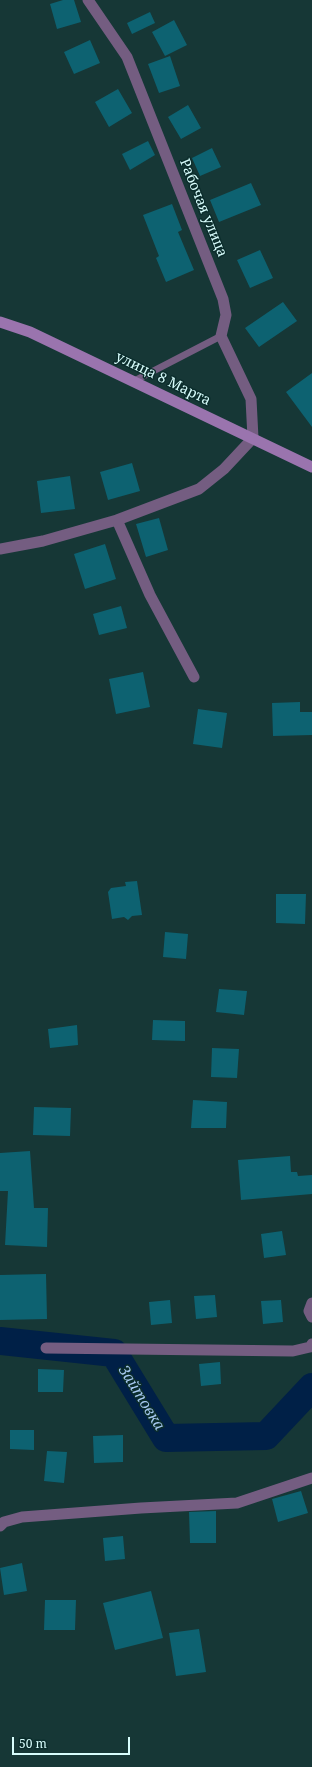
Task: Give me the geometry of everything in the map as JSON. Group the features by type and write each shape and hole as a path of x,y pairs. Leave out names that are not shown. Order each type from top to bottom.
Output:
{"main road":[{"name":"улица 8 Марта","path":"0,322 30,332 312,467"}],"street":[{"name":"Рабочая улица","path":"88,0 127,57 223,299 226,315 222,336"},
{"path":"0,549 43,541 117,520 199,489 224,469 252,438 251,399 222,336"},
{"path":"117,520 150,595 194,677"},
{"path":"312,1303 310,1310 312,1317"},
{"path":"46,1348 293,1351 310,1347 312,1344"},
{"path":"0,1526 4,1522 22,1517 141,1508 237,1503 312,1478"}],"lane":[{"path":"134,381 222,336"}],"building":[{"path":"63,0 74,0 81,22 57,29 50,4"},
{"path":"150,12 155,23 132,34 127,23"},
{"path":"174,20 187,45 165,56 152,32"},
{"path":"90,40 100,63 74,74 64,52"},
{"path":"170,56 180,86 159,93 148,64"},
{"path":"118,89 132,113 109,127 95,102"},
{"path":"188,105 201,128 181,139 168,117"},
{"path":"148,141 155,155 130,170 122,154"},
{"path":"212,148 221,167 200,176 192,158"},
{"path":"251,183 261,205 219,222 210,200"},
{"path":"172,204 182,230 178,232 194,270 166,282 156,258 159,256 143,215"},
{"path":"260,250 273,278 250,288 237,260"},
{"path":"283,302 297,321 259,347 245,328"},
{"path":"312,373 312,427 286,392"},
{"path":"132,463 140,491 108,500 100,472"},
{"path":"70,476 75,509 41,513 37,481"},
{"path":"159,518 168,550 146,557 136,524"},
{"path":"105,544 116,579 85,589 74,554"},
{"path":"121,606 127,628 99,635 93,614"},
{"path":"143,672 150,707 116,714 109,679"},
{"path":"300,702 300,712 312,712 312,735 273,736 272,703"},
{"path":"198,709 227,713 222,748 193,744"},
{"path":"137,881 142,915 132,916 128,920 124,917 112,919 108,892 111,888 126,886 125,882"},
{"path":"276,894 306,894 305,924 276,923"},
{"path":"165,932 188,934 186,959 163,957"},
{"path":"219,989 247,991 244,1015 216,1012"},
{"path":"153,1020 185,1021 185,1041 152,1040"},
{"path":"77,1025 78,1045 50,1048 48,1029"},
{"path":"212,1048 239,1049 237,1078 211,1077"},
{"path":"193,1100 227,1102 226,1128 191,1128"},
{"path":"34,1107 71,1108 70,1136 33,1135"},
{"path":"30,1151 34,1208 48,1208 47,1247 5,1245 8,1191 0,1191 0,1153"},
{"path":"290,1156 291,1172 297,1172 298,1176 312,1175 312,1194 241,1200 238,1160"},
{"path":"282,1231 286,1255 264,1258 261,1234"},
{"path":"46,1274 47,1319 0,1320 0,1275"},
{"path":"215,1295 217,1317 196,1319 194,1296"},
{"path":"170,1300 172,1323 151,1325 149,1302"},
{"path":"281,1300 283,1322 263,1324 261,1301"},
{"path":"220,1362 221,1384 201,1386 199,1364"},
{"path":"38,1369 64,1370 63,1392 38,1392"},
{"path":"10,1430 34,1430 34,1450 10,1449"},
{"path":"123,1435 123,1462 94,1463 93,1436"},
{"path":"47,1451 67,1452 64,1483 44,1481"},
{"path":"301,1491 308,1513 278,1522 272,1499"},
{"path":"216,1511 216,1543 190,1543 189,1512"},
{"path":"123,1536 125,1559 105,1561 103,1538"},
{"path":"22,1563 27,1591 4,1595 0,1568"},
{"path":"151,1591 163,1638 115,1650 103,1603"},
{"path":"45,1600 76,1600 75,1630 44,1630"},
{"path":"199,1629 206,1672 176,1676 169,1633"}],"waterway":[{"name":"Зайтовка","path":"0,1341 114,1353 166,1438 266,1436 312,1387"}]}
